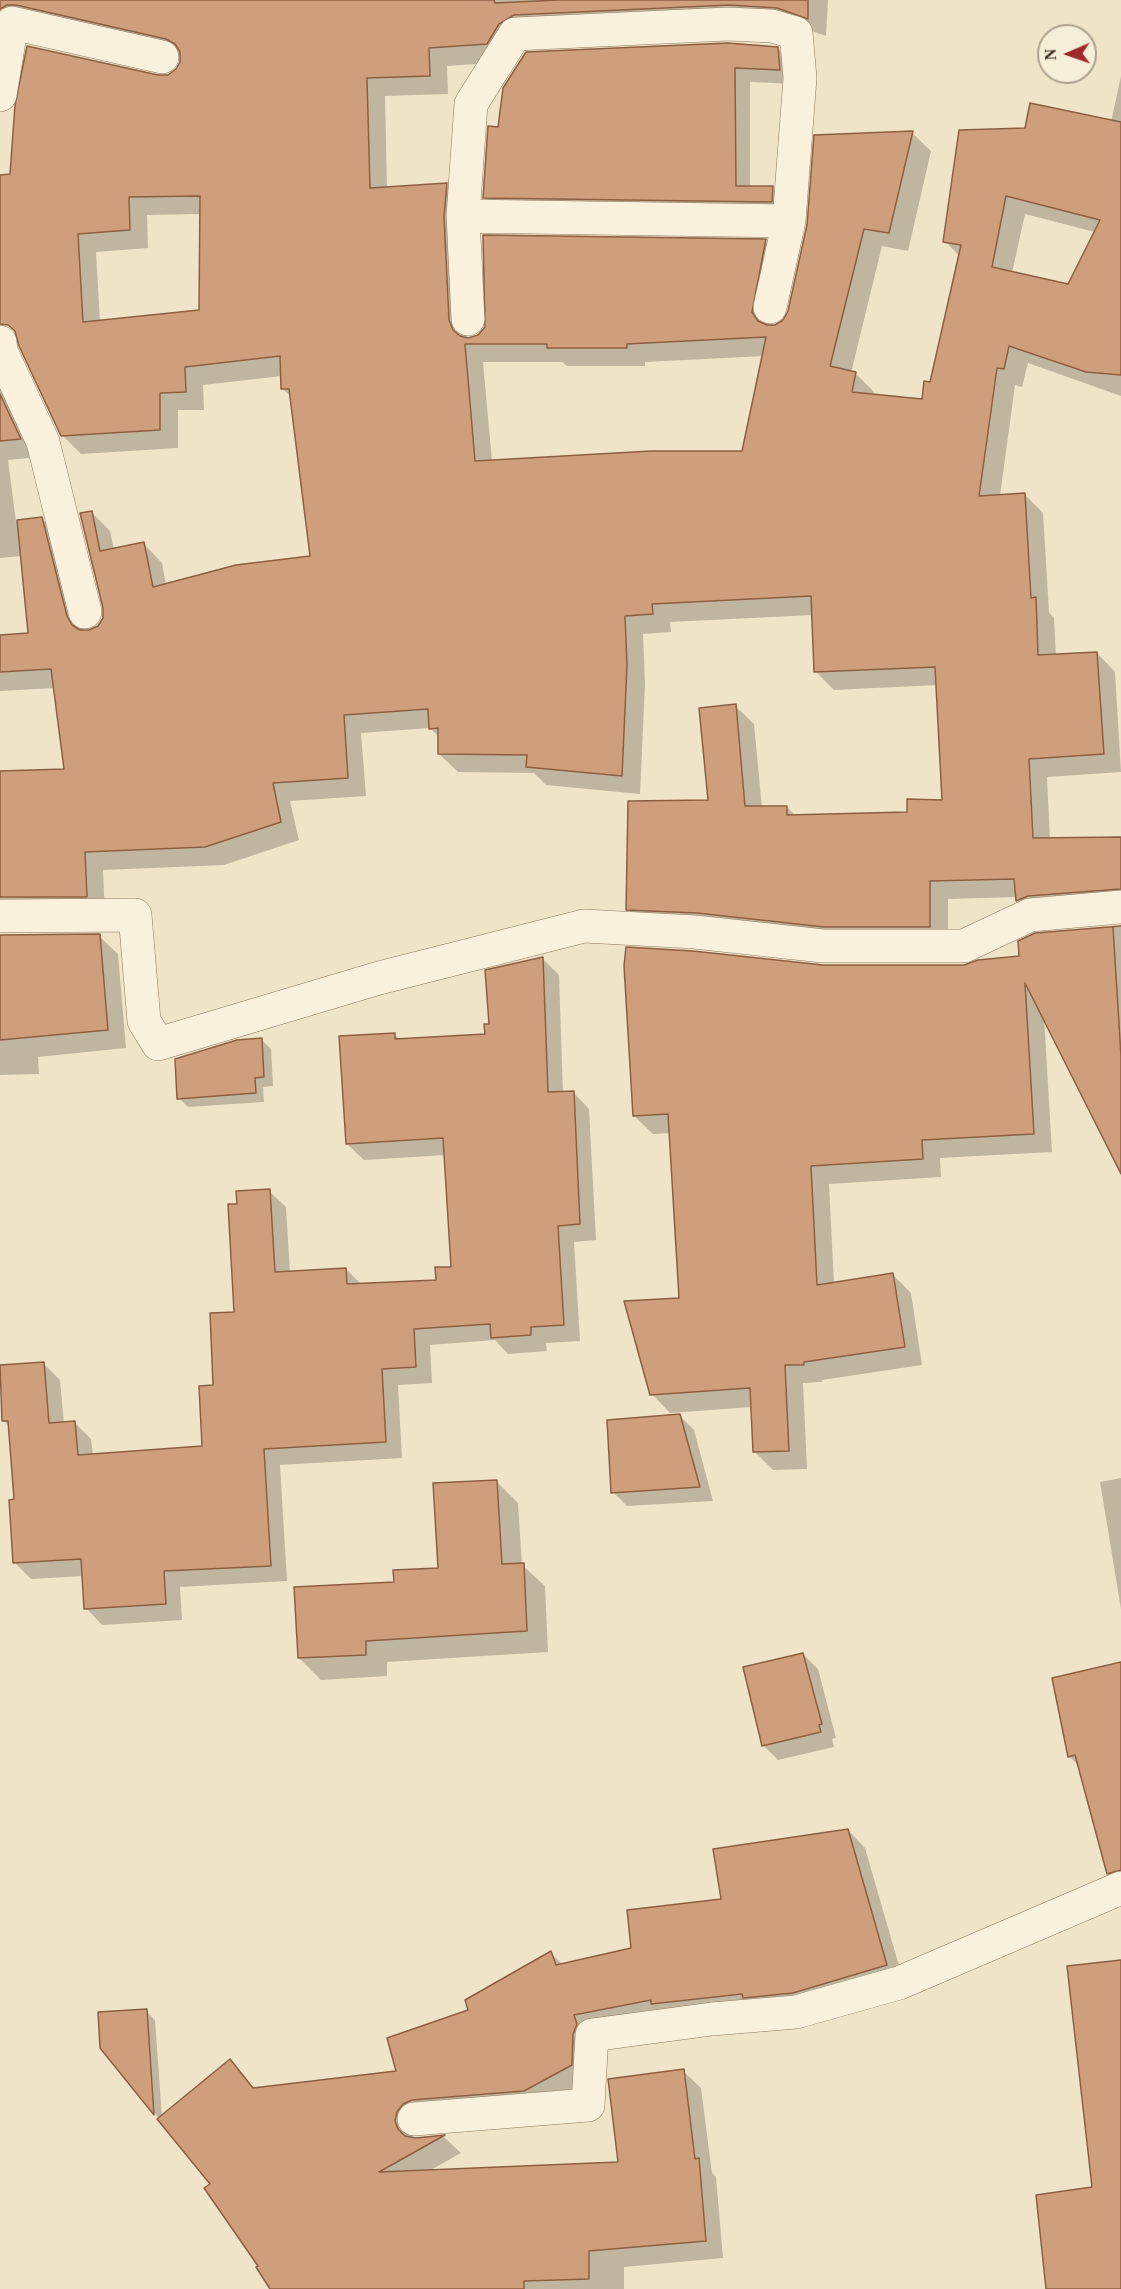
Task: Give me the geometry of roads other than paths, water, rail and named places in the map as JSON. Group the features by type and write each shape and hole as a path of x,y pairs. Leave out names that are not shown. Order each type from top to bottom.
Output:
{"street":[{"path":"468,319 463,216 471,104 515,34 729,12 796,33 800,78 789,221 770,307"},
{"path":"0,95 12,23 162,57"},
{"path":"463,216 789,221"},
{"path":"0,342 1,351 44,442 85,612"},
{"path":"0,916 135,915 144,1021 158,1044 379,978 584,926 695,933 823,946 964,946 1030,915 1121,907"},
{"path":"414,2119 588,2104 592,2035 712,2019 796,2012 899,1983 1121,1888"}]}
